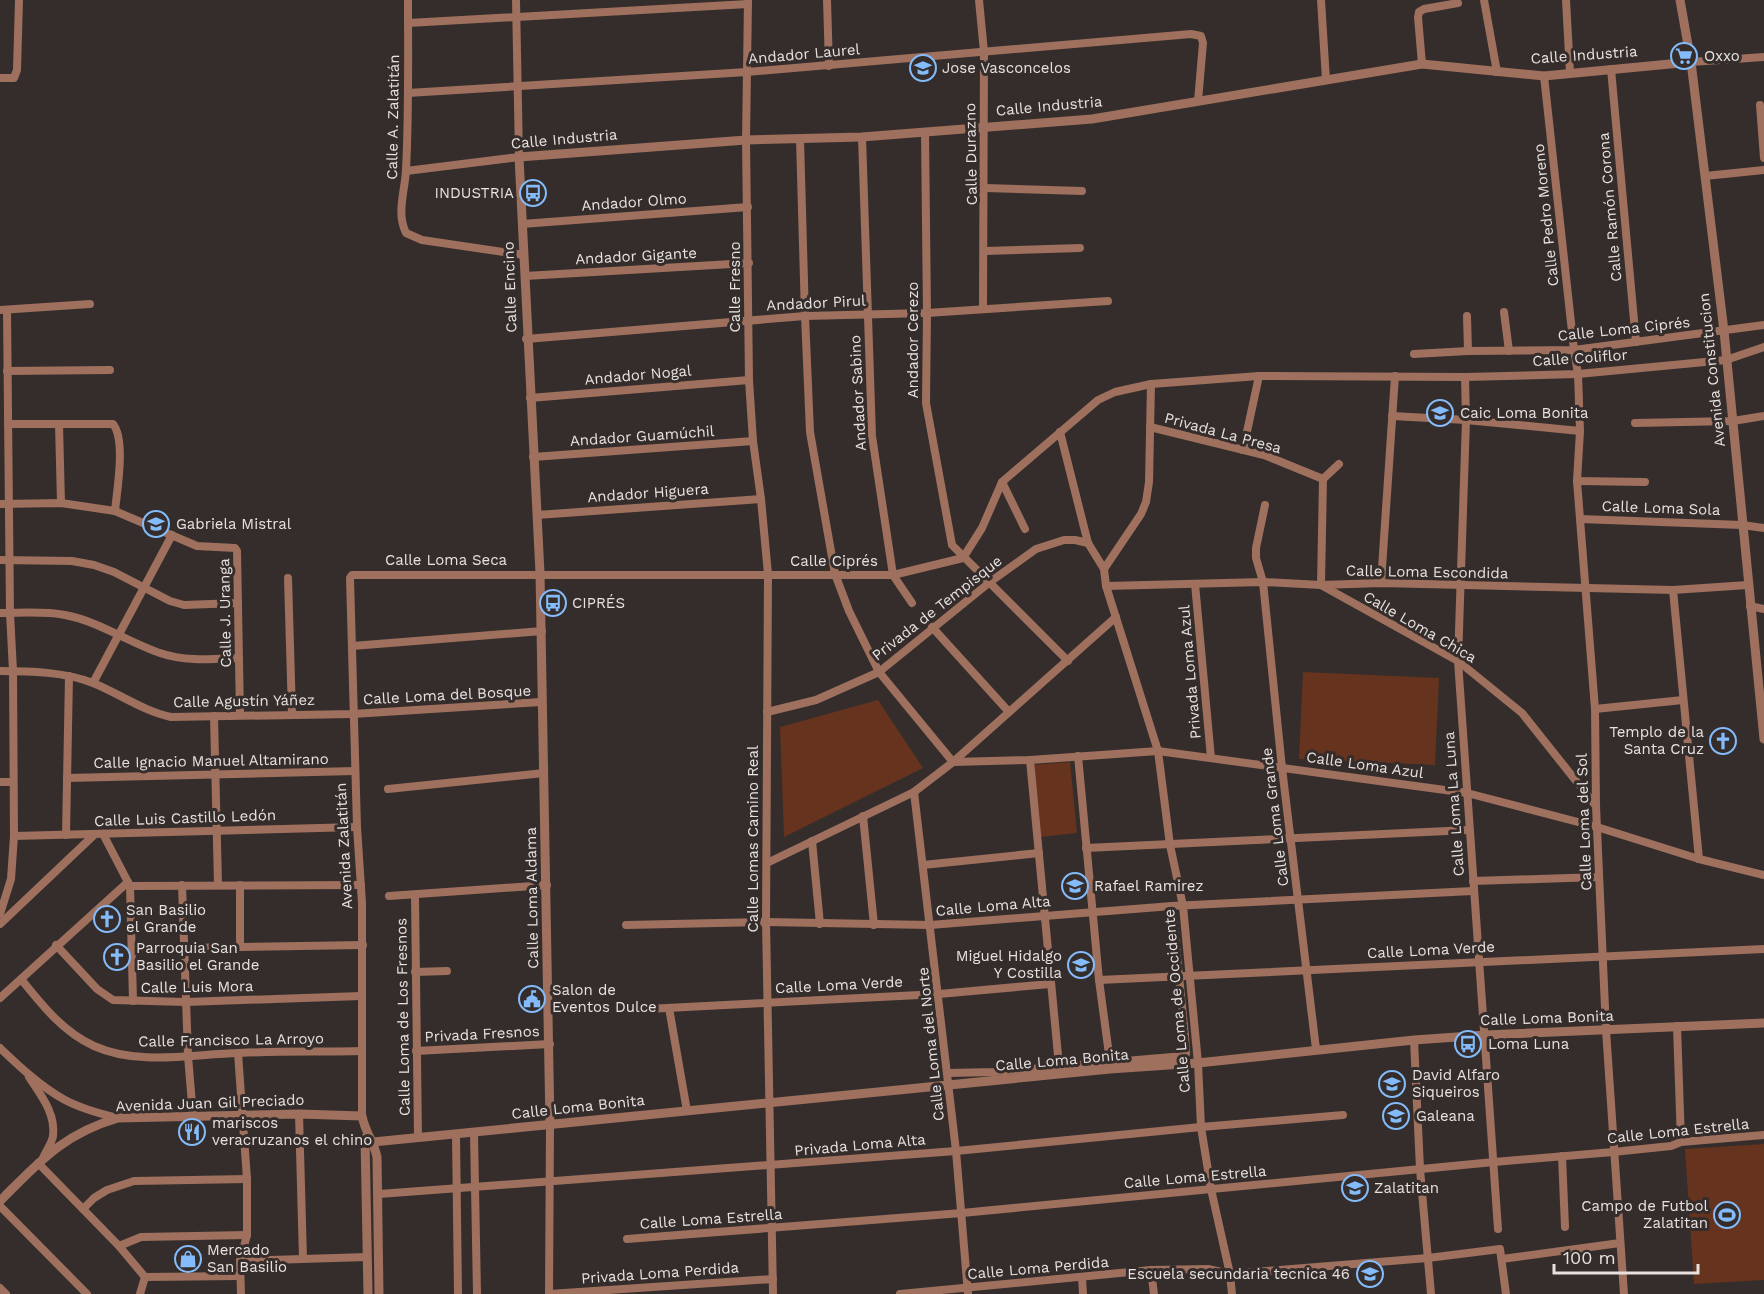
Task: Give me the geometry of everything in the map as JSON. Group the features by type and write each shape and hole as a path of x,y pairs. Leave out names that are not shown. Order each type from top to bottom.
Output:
{"street":[{"path":"0,78 14,78 17,70 19,0"},
{"name":"Calle A. Zalatitán","path":"408,0 406,171 401,216 406,233 422,240 524,255"},
{"name":"Calle Encino","path":"516,0 526,339 540,573"},
{"path":"827,0 829,66"},
{"name":"Calle Durazno","path":"979,0 984,52 983,309"},
{"path":"1321,0 1326,80"},
{"path":"1484,0 1497,72"},
{"path":"1566,0 1570,74"},
{"name":"Avenida Constitucion","path":"1680,0 1691,62 1724,331 1764,739"},
{"path":"408,23 748,2"},
{"name":"Calle Fresno","path":"748,2 746,140 749,380 753,441 768,574"},
{"path":"1422,64 1419,12 1458,3"},
{"name":"Andador Laurel","path":"408,93 829,66 1191,34 1201,36 1203,43 1198,101"},
{"path":"1691,62 1764,57"},
{"name":"Calle Industria","path":"406,171 519,157 746,140 862,137 1092,119 1422,64 1544,76 1691,62"},
{"name":"Calle Ramón Corona","path":"1611,69 1636,342"},
{"name":"Calle Pedro Moreno","path":"1544,76 1574,350"},
{"path":"1760,105 1764,158"},
{"name":"Andador Cerezo","path":"925,132 926,403 952,545 963,558"},
{"name":"Andador Sabino","path":"862,137 872,436 892,575"},
{"path":"800,139 810,432 835,574 849,611 879,672 953,762"},
{"path":"1705,176 1764,170"},
{"path":"985,188 1082,191"},
{"name":"Andador Olmo","path":"522,224 748,207"},
{"path":"985,252 1080,248"},
{"name":"Andador Gigante","path":"525,276 749,263"},
{"name":"Andador Pirul","path":"526,339 805,316 927,313 1108,301"},
{"path":"0,914 11,879 14,836 13,671 9,560 4,504 4,446 8,424 3,310 90,304"},
{"path":"1504,312 1509,351"},
{"path":"1467,316 1468,351"},
{"name":"Calle Loma Ciprés","path":"1414,354 1574,350 1764,325"},
{"name":"Calle Coliflor","path":"1395,376 1578,374 1726,360 1764,347"},
{"name":"Calle Loma del Sol","path":"1574,350 1578,374 1580,431 1577,481 1594,709 1606,1030 1624,1294"},
{"path":"7,371 110,369"},
{"path":"1243,450 1259,376"},
{"path":"1068,661 963,558 982,528 1002,482 1098,400 1115,392 1151,384 1259,376 1395,376 1381,583"},
{"name":"Calle Loma La Luna","path":"1465,377 1462,585 1458,661 1498,1229"},
{"name":"Andador Nogal","path":"530,398 749,380"},
{"path":"1104,569 1141,514 1146,502 1149,482 1151,384"},
{"path":"1392,416 1466,420 1580,431"},
{"path":"1635,423 1733,421 1764,417"},
{"path":"8,424 113,424 118,429 119,460 115,511"},
{"path":"59,424 61,503"},
{"name":"Privada La Presa","path":"1150,427 1264,455 1323,479"},
{"name":"Calle Loma de Occidente","path":"1060,432 1088,543 1104,569 1106,586 1158,751 1170,844 1183,906 1198,1063 1201,1127 1232,1294"},
{"name":"Andador Guamúchil","path":"533,457 753,441"},
{"path":"1321,585 1323,479 1339,464"},
{"path":"1577,481 1645,482"},
{"path":"1002,482 1025,528"},
{"name":"Andador Higuera","path":"537,515 761,498"},
{"path":"4,504 61,503 115,511 172,535 93,683"},
{"name":"Calle Loma Grande","path":"1265,505 1256,558 1263,582 1282,768 1316,1049"},
{"name":"Calle Loma Sola","path":"1580,519 1742,525 1764,528"},
{"name":"Calle J. Uranga","path":"172,535 197,546 235,548 237,551 240,715"},
{"name":"Privada de Tempisque","path":"767,712 816,700 879,672 932,627 1036,549 1064,540 1088,543"},
{"name":"Calle Ciprés","path":"540,573 892,575 963,558"},
{"path":"0,560 72,561 114,572 145,586 170,601 184,605 238,603"},
{"name":"Calle Loma Seca","path":"352,575 540,573"},
{"name":"Calle Loma Aldama","path":"540,573 550,1044 549,1294"},
{"name":"Calle Lomas Camino Real","path":"768,574 766,922 773,1294"},
{"name":"Avenida Zalatitán","path":"352,575 350,578 355,771 363,945 362,1116"},
{"path":"892,575 912,603"},
{"path":"288,578 292,714"},
{"name":"Calle Loma Escondida","path":"1106,586 1263,582 1321,585 1381,583 1673,590 1748,585"},
{"name":"Privada Loma Azul","path":"1195,584 1211,758"},
{"name":"Calle Loma Chica","path":"1321,585 1458,661 1522,713 1596,806"},
{"path":"1673,590 1699,859"},
{"path":"1750,606 1764,609"},
{"path":"0,613 65,615 119,634 160,653 179,658 200,660 239,658"},
{"path":"767,863 914,792 953,762 1116,617"},
{"path":"932,627 1009,712"},
{"path":"352,646 542,631"},
{"name":"Calle Agustín Yáñez","path":"0,671 69,676 93,683 154,713 171,717 354,714"},
{"path":"66,835 69,676"},
{"path":"1594,709 1683,700"},
{"name":"Calle Loma del Bosque","path":"354,714 541,702"},
{"path":"214,716 218,885"},
{"name":"Calle Loma Azul","path":"953,762 1029,760 1158,751 1467,793 1597,827 1699,859 1764,875"},
{"path":"1078,756 1099,980 1110,1062"},
{"path":"1029,760 1059,1066"},
{"name":"Calle Ignacio Manuel Altamirano","path":"67,778 355,771"},
{"path":"388,789 544,773"},
{"path":"0,782 13,782"},
{"name":"Calle Loma del Norte","path":"914,792 948,1073 968,1291"},
{"path":"863,816 874,925"},
{"name":"Calle Luis Castillo Ledón","path":"14,836 357,827"},
{"path":"1086,848 1469,830"},
{"path":"0,924 98,834 129,884 133,1001"},
{"path":"812,841 820,924"},
{"path":"923,865 1039,853"},
{"path":"1473,881 1599,877"},
{"path":"0,998 56,945 129,884 361,885"},
{"path":"182,885 188,1056 193,1116"},
{"path":"240,885 240,945"},
{"path":"389,896 415,896 547,885"},
{"name":"Calle Loma Alta","path":"766,922 930,925 1172,906 1473,891"},
{"name":"Calle Loma de Los Fresnos","path":"415,896 417,1138"},
{"path":"948,1073 1179,1057 1186,1054 1172,906"},
{"path":"626,925 766,922"},
{"name":"Calle Luis Mora","path":"56,945 113,1000 186,1002 361,996"},
{"path":"184,948 240,945 363,945"},
{"name":"Calle Loma Verde","path":"1099,980 1764,949"},
{"path":"415,972 447,971"},
{"name":"Calle Francisco La Arroyo","path":"21,979 52,1016 74,1035 114,1054 134,1057 362,1051"},
{"name":"Calle Loma Verde","path":"628,1010 939,994 1050,984"},
{"path":"669,1008 687,1112"},
{"name":"Calle Loma Bonita","path":"368,1142 1198,1063 1414,1040 1764,1023"},
{"path":"1677,1026 1681,1142"},
{"path":"1414,1040 1420,1169 1431,1294"},
{"name":"Privada Fresnos","path":"416,1051 550,1044"},
{"path":"0,1048 27,1074 65,1100 90,1111 118,1118"},
{"path":"238,1053 247,1179 247,1235 240,1261 241,1294"},
{"path":"27,1074 47,1106 52,1121 53,1137 40,1161 145,1277"},
{"path":"299,1114 303,1259"},
{"name":"Avenida Juan Gil Preciado","path":"0,1201 40,1161 78,1132 118,1118 299,1114 362,1116"},
{"name":"Privada Loma Alta","path":"379,1194 956,1151 1343,1115"},
{"path":"362,1116 368,1142 368,1294"},
{"path":"474,1133 477,1294"},
{"path":"456,1135 458,1294"},
{"name":"Calle Loma Estrella","path":"627,1239 962,1213 1613,1152 1671,1146 1681,1142 1764,1136"},
{"path":"368,1142 377,1157 380,1294"},
{"path":"1562,1156 1565,1227"},
{"path":"83,1209 107,1190 134,1181 247,1179"},
{"path":"0,1206 87,1294"},
{"path":"119,1246 141,1237 247,1235"},
{"path":"1506,1294 1502,1259 1620,1243"},
{"name":"Calle Loma Perdida","path":"900,1294 968,1291 1014,1283 1151,1270 1208,1269 1230,1274 1500,1249 1502,1259"},
{"path":"240,1261 367,1257"},
{"path":"1151,1270 1154,1294"},
{"path":"145,1277 240,1276"},
{"path":"140,1294 145,1277"},
{"path":"1082,1278 1083,1294"},
{"name":"Privada Loma Perdida","path":"549,1294 773,1279"},
{"path":"1014,1283 1015,1294"},
{"path":"0,1288 6,1294"}],"shaded area":[{"path":"1303,672 1439,678 1435,765 1299,759"},
{"path":"878,700 923,768 784,837 780,727"},
{"path":"1070,762 1077,833 1040,837 1032,765"},
{"name":"Campo de Futbol Zalatitan","path":"1764,1144 1764,1280 1694,1284 1685,1149"}],"place":[{"name":"Oxxo","path":"1684,56"},
{"name":"Jose Vasconcelos","path":"923,68"},
{"name":"INDUSTRIA","path":"533,193"},
{"name":"Caic Loma Bonita","path":"1440,413"},
{"name":"Gabriela Mistral","path":"156,524"},
{"name":"CIPRÉS","path":"553,603"},
{"name":"Templo de la Santa Cruz","path":"1723,741"},
{"name":"Rafael Ramirez","path":"1075,886"},
{"name":"San Basilio el Grande","path":"107,919"},
{"name":"Parroquia San Basilio el Grande","path":"117,957"},
{"name":"Miguel Hidalgo Y Costilla","path":"1081,965"},
{"name":"Salon de Eventos Dulce","path":"532,999"},
{"name":"Loma Luna","path":"1468,1044"},
{"name":"David Alfaro Siqueiros","path":"1392,1084"},
{"name":"Galeana","path":"1396,1116"},
{"name":"mariscos veracruzanos el chino","path":"192,1132"},
{"name":"Zalatitan","path":"1355,1188"},
{"name":"Campo de Futbol Zalatitan","path":"1727,1215"},
{"name":"Mercado San Basilio","path":"188,1259"},
{"name":"Escuela secundaria tecnica 46","path":"1370,1274"}]}
